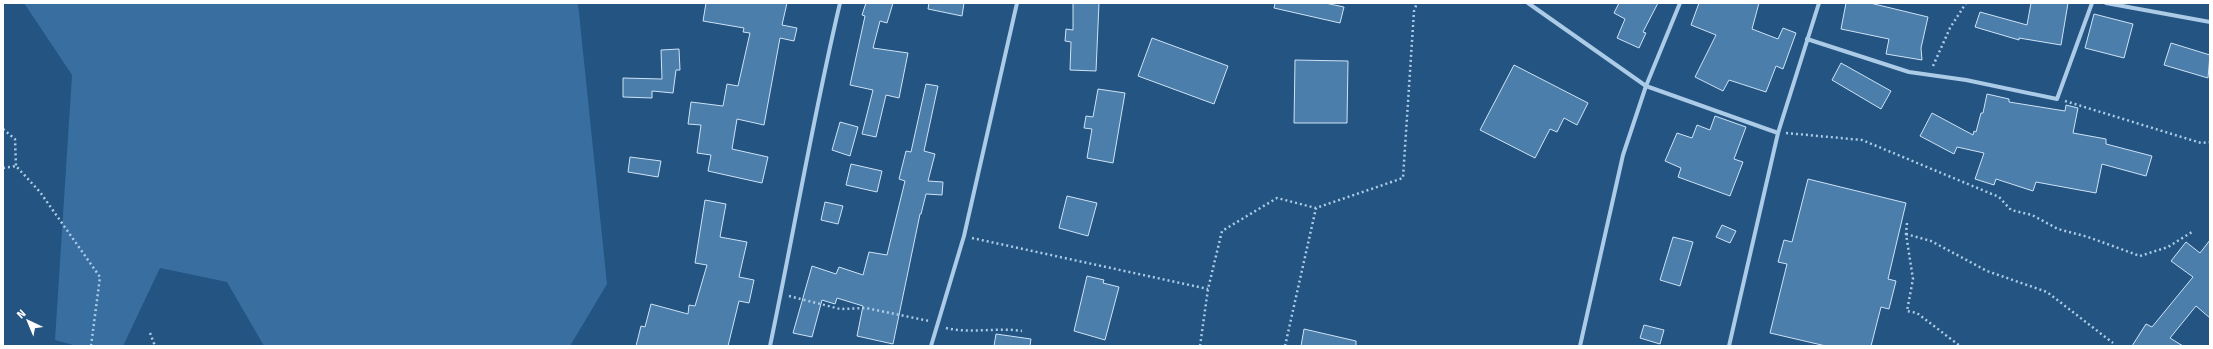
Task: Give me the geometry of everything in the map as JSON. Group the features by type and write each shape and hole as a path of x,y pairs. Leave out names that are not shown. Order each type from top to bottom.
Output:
{"street":[{"path":"770,346 822,78 840,3"},
{"path":"931,346 936,322 964,236 1017,3"},
{"path":"1528,3 1646,86 1778,132"},
{"path":"1580,346 1615,185 1646,86 1680,3"},
{"path":"1729,346 1778,132 1819,3"},
{"path":"1807,39 1887,65 1929,76 1966,80 2057,99 2092,3"},
{"path":"2106,3 2210,22"}],"path":[{"path":"1200,346 1208,289 1222,231 1277,198 1316,208 1404,178 1414,11 1417,3"},
{"path":"1929,76 1950,28 1966,3"},
{"path":"2057,99 2201,142 2210,142"},
{"path":"3,129 15,140 16,166 40,192 100,277 91,346"},
{"path":"1778,132 1862,140 1999,197 2011,210 2032,215 2058,229 2088,237 2140,256 2168,247 2192,232"},
{"path":"3,168 16,166"},
{"path":"1285,346 1316,208"},
{"path":"1907,223 1906,234 1913,279 1907,311 1917,313 1960,346"},
{"path":"1906,234 1931,241 1987,271 2047,292 2113,343"},
{"path":"964,236 1208,289"},
{"path":"781,293 840,309 866,308 936,322 942,327 955,330 978,331 1006,328 1022,331"},
{"path":"150,333 155,346"}],"shaded area":[{"path":"24,3 578,3 607,284 570,346 264,346 227,282 160,268 123,346 77,346 55,340 72,75"}],"building":[{"path":"706,3 787,3 782,25 797,28 794,41 780,38 764,125 737,119 732,149 768,157 762,183 708,171 711,155 697,153 701,125 688,124 691,102 723,106 727,84 738,86 750,33 743,32 744,28 703,21"},
{"path":"866,3 893,3 887,23 880,21 873,48 908,53 899,98 886,95 876,137 862,134 873,90 850,85 865,16 862,15"},
{"path":"929,3 964,3 962,16 928,9"},
{"path":"1073,3 1099,3 1096,71 1070,70 1071,42 1065,41 1066,29 1073,30"},
{"path":"1275,3 1325,3 1344,7 1340,23 1274,8"},
{"path":"1619,3 1658,3 1643,32 1646,33 1639,48 1617,38 1625,19 1614,13"},
{"path":"1699,3 1759,3 1752,29 1778,39 1783,28 1796,33 1783,69 1776,66 1766,92 1729,80 1723,91 1695,77 1716,35 1691,25"},
{"path":"1846,3 1870,3 1928,17 1921,48 1922,60 1886,54 1889,39 1841,29"},
{"path":"2031,3 2068,3 2061,45 2019,38 2019,40 1975,27 1980,12 2027,25"},
{"path":"2094,14 2133,24 2124,58 2085,48"},
{"path":"1152,38 1228,66 1214,104 1138,76"},
{"path":"2171,43 2210,55 2208,78 2164,65"},
{"path":"679,49 680,70 676,70 673,93 652,91 652,98 623,97 623,78 662,79 661,50"},
{"path":"1295,60 1348,61 1347,123 1294,123"},
{"path":"1841,63 1891,91 1881,109 1832,80"},
{"path":"1514,65 1588,103 1577,125 1564,118 1557,132 1550,129 1535,158 1480,130"},
{"path":"926,84 938,86 924,151 935,154 928,181 943,182 942,195 926,194 920,214 893,344 857,336 863,306 837,298 835,304 822,300 812,337 793,333 812,266 836,274 839,267 863,275 869,252 887,255 905,181 899,179 906,151 911,152"},
{"path":"1098,89 1125,93 1113,163 1087,158 1092,129 1084,128 1086,116 1093,117"},
{"path":"1987,94 2009,99 2009,102 2065,111 2066,105 2078,108 2073,133 2106,139 2106,144 2152,156 2146,176 2102,164 2096,193 2036,182 2033,191 1996,179 1994,185 1975,179 1984,153 1957,147 1954,154 1920,136 1932,113 1973,135 1974,131 1976,132 1981,113 1983,113"},
{"path":"1715,116 1746,127 1734,159 1743,162 1730,196 1678,177 1681,168 1665,161 1677,133 1692,138 1697,125 1710,130"},
{"path":"840,122 858,127 850,156 832,150"},
{"path":"630,157 661,161 658,177 628,172"},
{"path":"851,164 882,171 877,192 846,185"},
{"path":"1808,179 1906,203 1888,279 1896,281 1889,309 1881,307 1871,346 1826,346 1770,333 1787,264 1778,262 1784,240 1792,242"},
{"path":"1067,196 1097,203 1088,236 1059,228"},
{"path":"705,200 726,204 720,237 747,242 739,277 754,280 749,303 739,301 728,346 636,346 641,326 645,327 651,304 688,314 689,305 695,306 707,265 695,263"},
{"path":"825,202 843,206 838,224 821,220"},
{"path":"1722,225 1736,231 1730,243 1716,237"},
{"path":"1673,237 1693,242 1680,286 1660,280"},
{"path":"2210,240 2210,318 2196,306 2170,338 2183,346 2132,346 2146,324 2152,327 2193,277 2171,261 2186,242 2200,253"},
{"path":"1087,276 1104,280 1103,283 1119,287 1105,340 1074,331"},
{"path":"1644,325 1664,330 1660,344 1640,338"},
{"path":"1304,329 1356,341 1356,346 1301,346"},
{"path":"996,334 1031,339 1030,346 994,346"}]}
